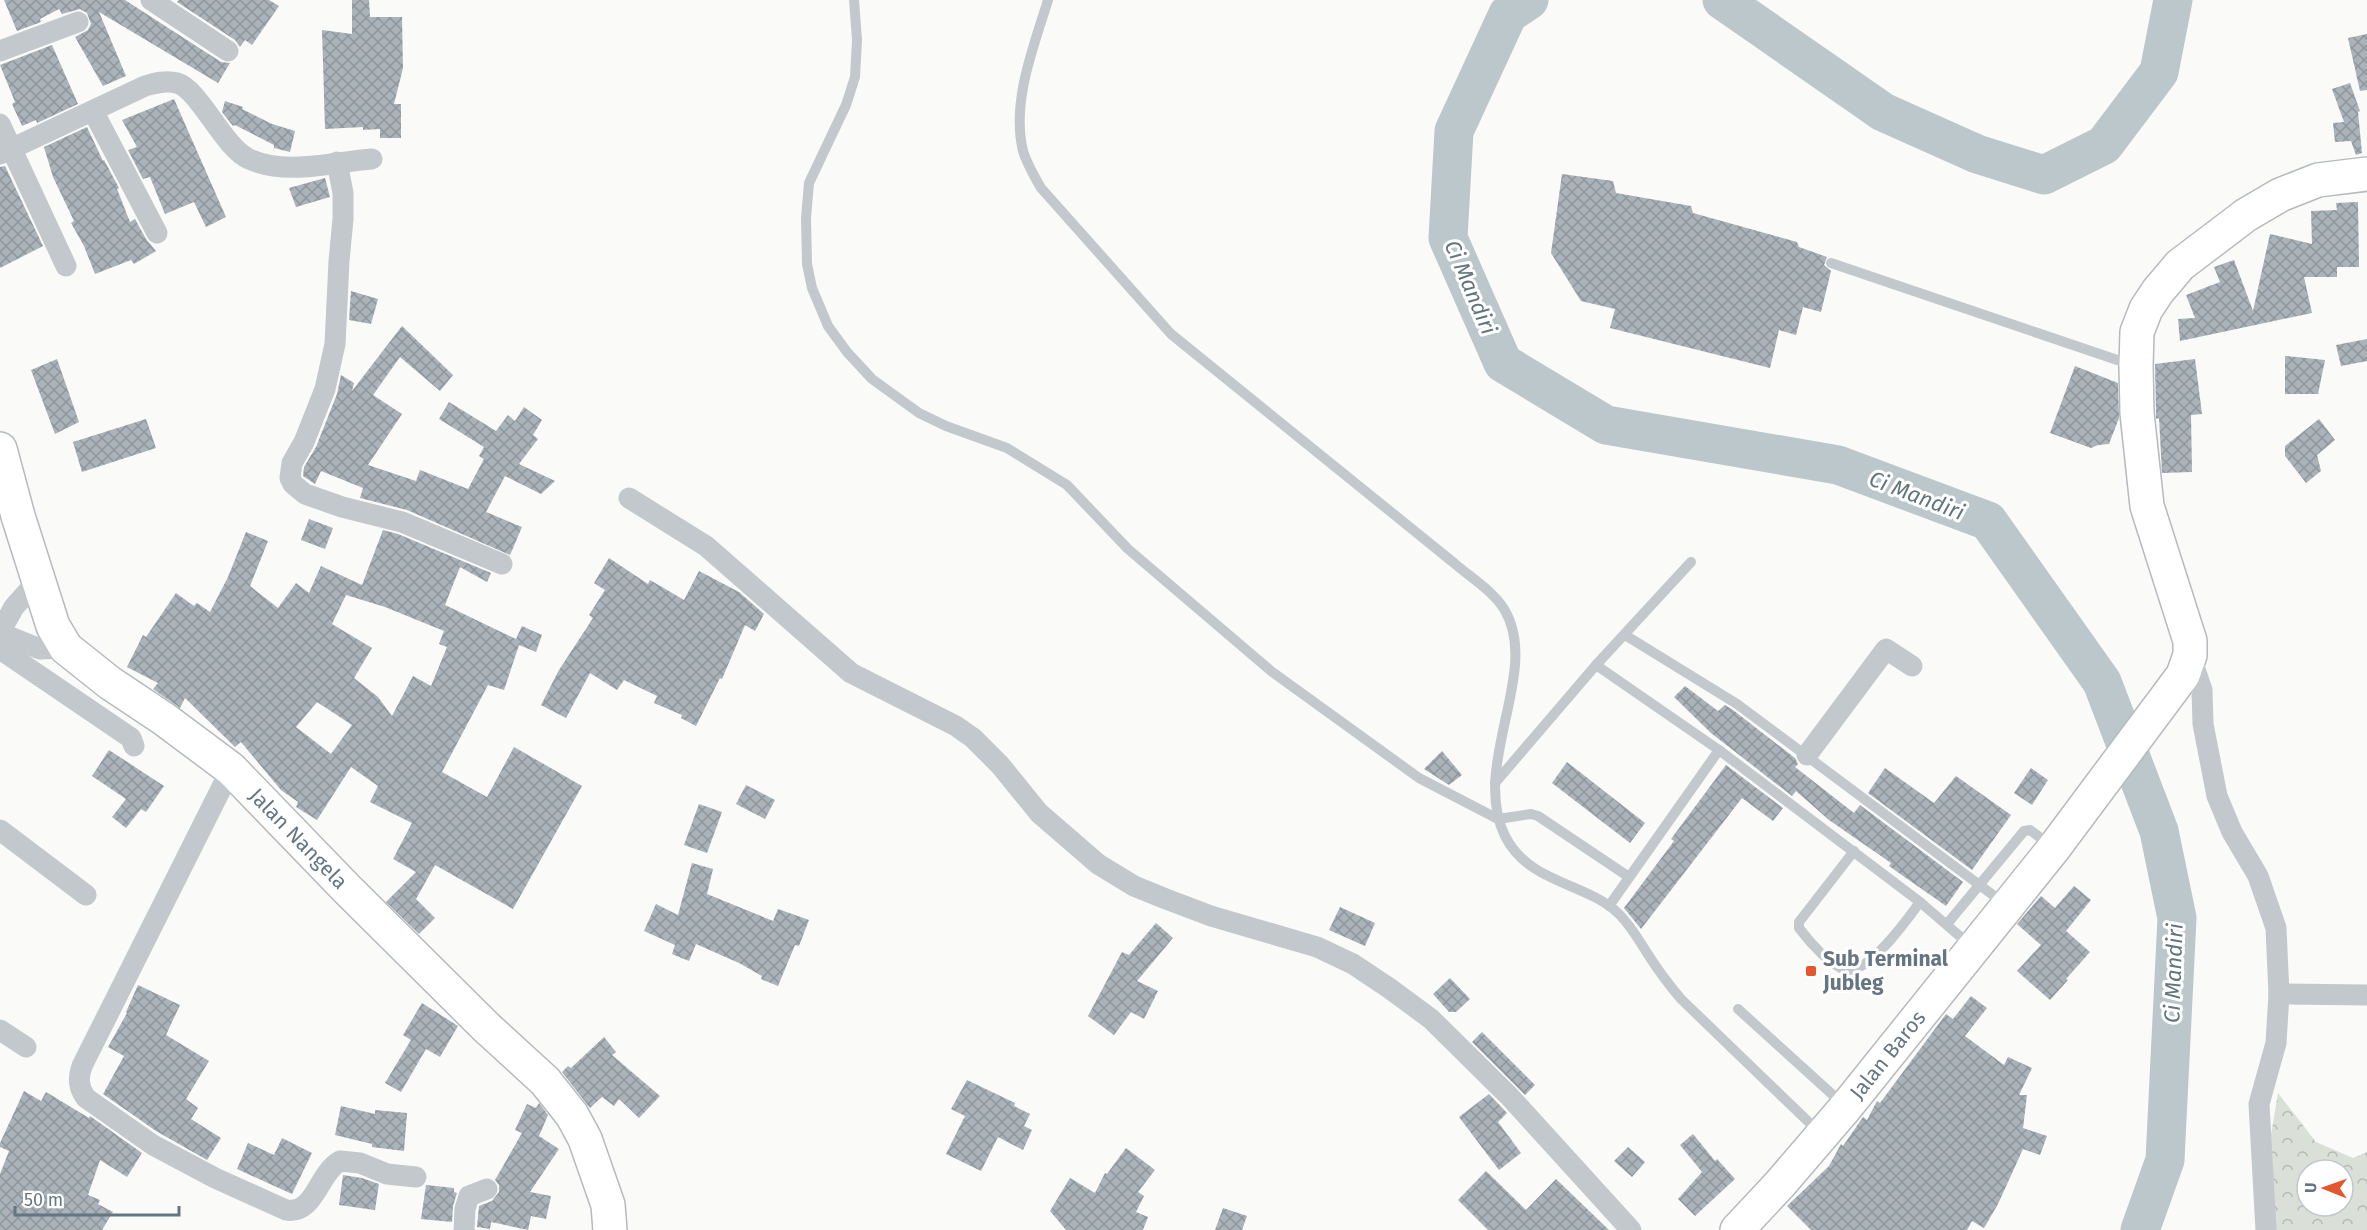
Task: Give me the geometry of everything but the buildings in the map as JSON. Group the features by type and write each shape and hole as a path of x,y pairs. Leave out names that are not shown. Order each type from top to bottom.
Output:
{"main road":[{"path":"2190,655 2186,622 2147,506 2140,444 2136,366 2137,332 2146,309 2158,291 2189,259 2246,215 2280,195 2318,180 2367,174"},
{"name":"Jalan Nangela","path":"0,449 53,626 66,648 110,683 164,719 231,769 346,888 486,1027 545,1082 572,1116 585,1139 608,1205 610,1230"},
{"name":"Jalan Baros","path":"1737,1230 1823,1135 2054,848 2176,687 2190,655"}],"street":[{"path":"151,0 228,51"},
{"path":"0,51 78,22"},
{"path":"6,152 145,86 160,82 179,84 186,88 236,150 246,158 284,168 372,159"},
{"path":"93,111 157,233"},
{"path":"0,124 6,152 66,266"},
{"path":"337,162 343,193 343,219 335,344 325,389 304,442 292,463 290,478 293,484 305,494 342,507 402,522 502,564"},
{"path":"629,498 706,546 851,673 956,726 973,738 1000,765 1039,813 1098,864 1134,886 1166,899 1211,916 1317,947 1353,964 1423,1013 1510,1097 1631,1230"},
{"path":"38,580 14,607 0,633 40,649 66,648"},
{"path":"0,649 131,738 134,746"},
{"path":"1807,755 1886,649 1912,666"},
{"path":"2190,655 2202,690 2204,724 2217,796 2232,832 2258,876 2276,928 2279,994 2276,1043 2259,1104 2266,1230"},
{"path":"231,769 82,1066 79,1074 80,1089 86,1098 153,1145 215,1178 285,1210 293,1211 304,1207 330,1169 340,1161 360,1163 387,1174 416,1177"},
{"path":"0,830 86,895"},
{"path":"2279,994 2367,995"},
{"path":"0,1029 26,1047"},
{"path":"464,1230 465,1209 469,1196 487,1189"}],"lane":[{"path":"854,0 855,77 846,105 809,183 806,218 807,264 812,288 828,326 847,352 872,379 919,413 946,426 1007,448 1067,486 1128,549 1271,671 1419,778 1498,819 1531,814 1538,816 1629,878"},
{"path":"1048,0 1031,56 1021,113 1023,149 1041,189 1171,334 1454,563 1503,609 1512,627 1515,642 1514,662 1499,741 1495,783 1498,819 1507,838 1526,862 1542,873 1609,906 1619,914 1681,999 1823,1135"},
{"path":"1831,263 2136,366"},
{"path":"1495,783 1596,665 1691,562"},
{"path":"1625,635 1737,704 2007,906"},
{"path":"1596,665 1719,750 1854,851 1947,924 1973,948"},
{"path":"1609,906 1719,750"},
{"path":"1947,924 2025,831 2034,832 2054,848"},
{"path":"1854,851 1799,922 1799,928 1820,952 1841,968 1849,970 1857,968 1891,940 1920,902"},
{"path":"1738,1009 1846,1107"}],"green space":[{"path":"2278,1093 2316,1142 2353,1158 2367,1152 2367,1230 2269,1230 2267,1159"}],"waterway":[{"name":"Ci Mandiri","path":"1529,0 1508,14 1454,131 1448,238 1503,363 1606,425 1838,465 1988,521 2102,682 2159,831 2177,918 2165,1160 2140,1230"},
{"name":"Ci Mandiri","path":"1722,0 1883,112 1977,154 2044,175 2104,145 2159,72 2173,0"}],"place":[{"name":"Sub Terminal Jubleg","path":"1811,971"}]}
